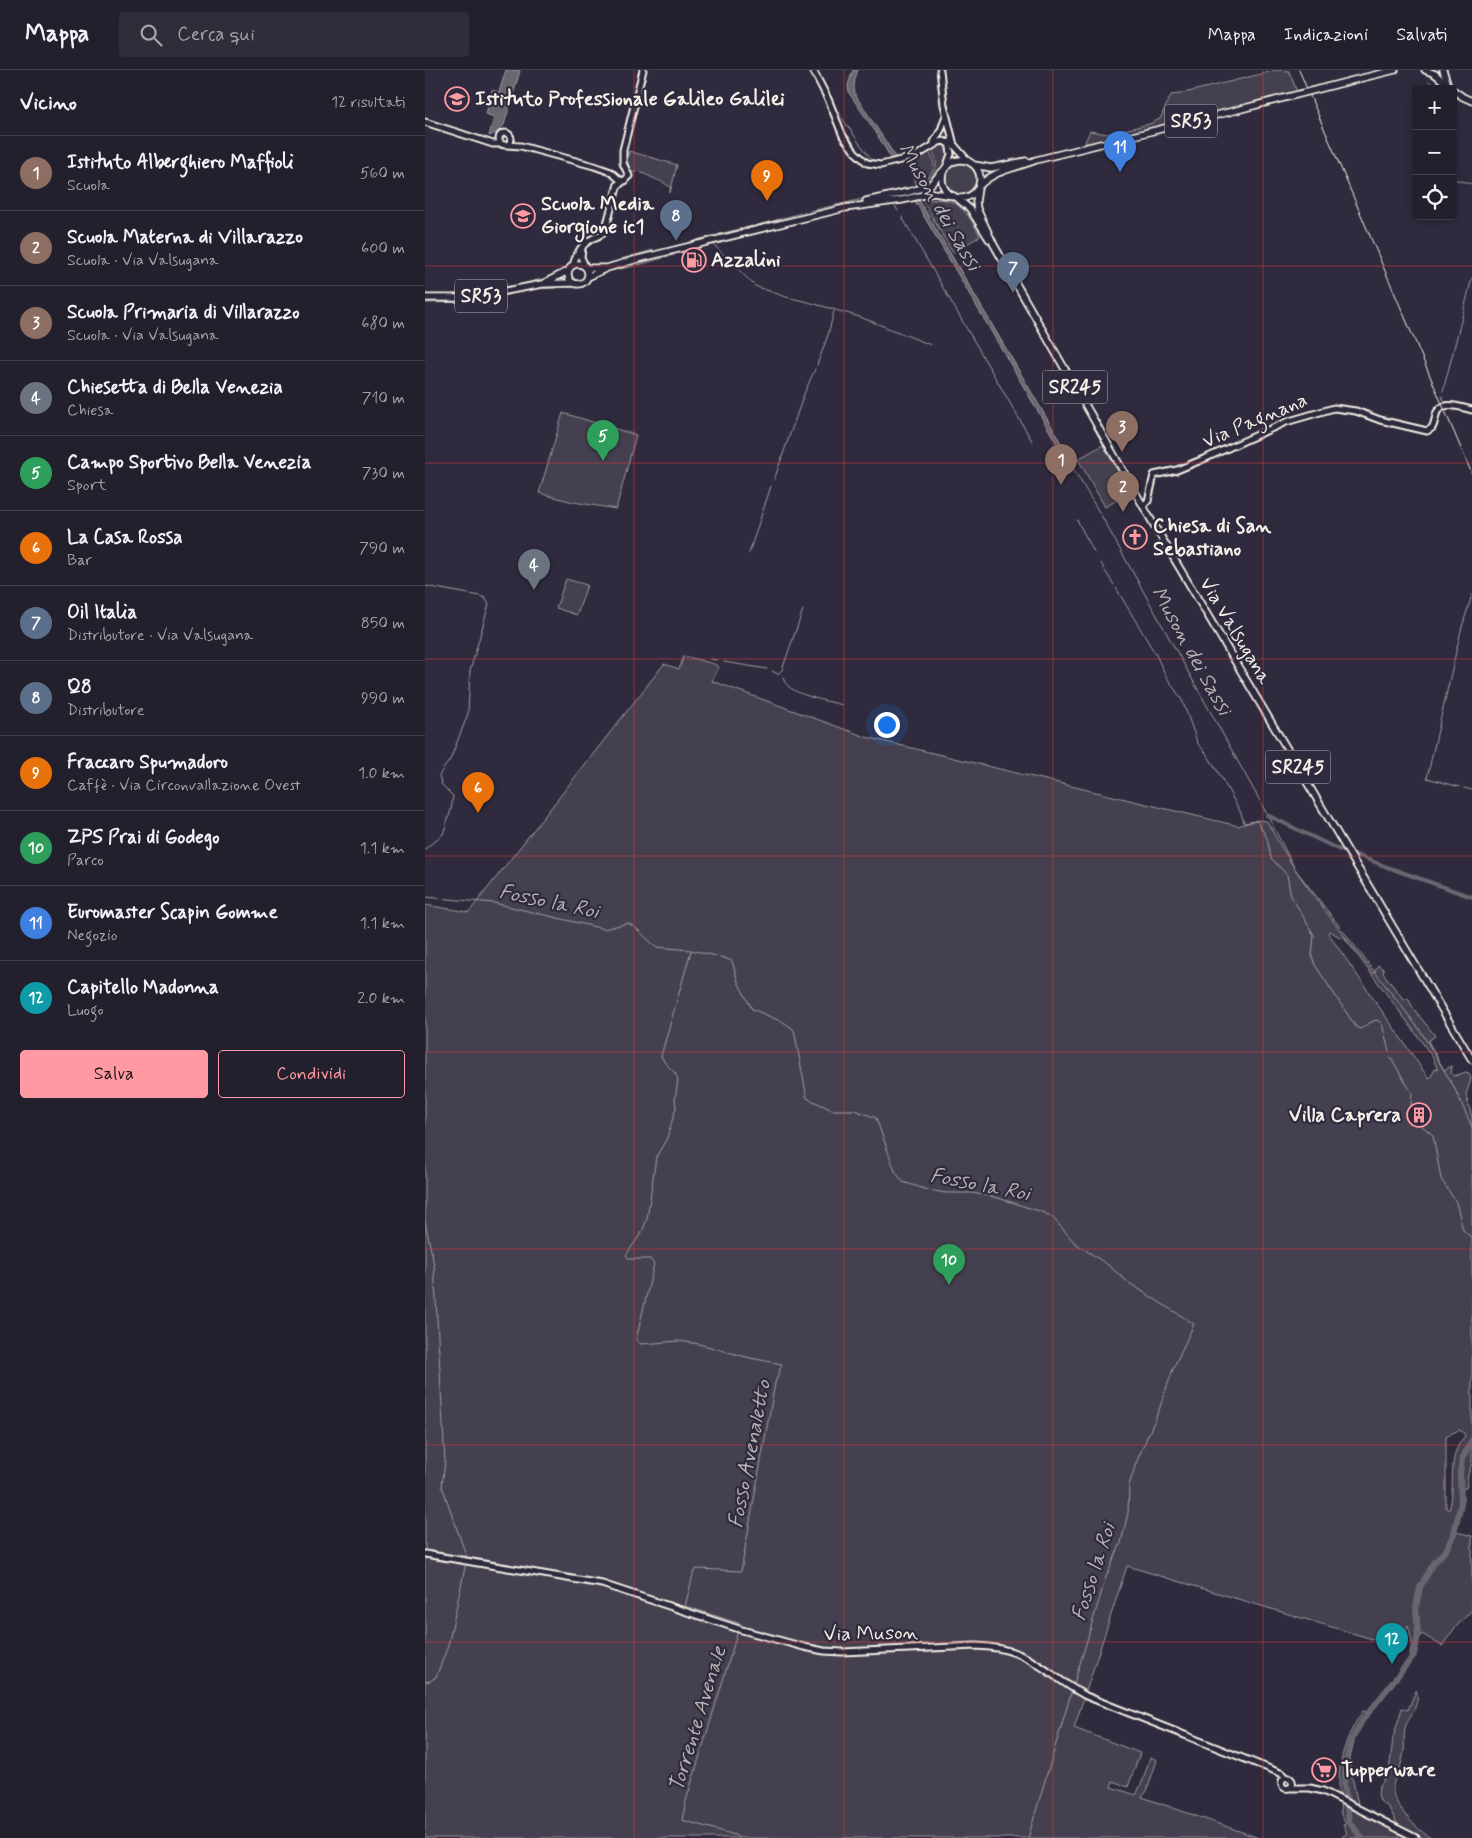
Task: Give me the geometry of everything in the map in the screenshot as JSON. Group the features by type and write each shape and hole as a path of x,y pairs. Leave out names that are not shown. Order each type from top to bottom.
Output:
{"main road":[{"path":"573,264 578,252 590,240 601,236 605,231 623,163 625,144 643,70"},
{"path":"813,70 828,99 840,131 864,161 877,165 921,154 941,141 949,145"},
{"path":"940,70 951,154 943,177 943,184 947,191 954,196"},
{"name":"SR53","path":"425,298 459,298 541,284 583,283 588,277 607,268 845,208 920,193 968,196 989,176 1036,160 1395,70"},
{"path":"1425,70 1434,73 1448,85"},
{"path":"1443,70 1450,85"},
{"path":"1457,93 1472,101"},
{"path":"944,105 956,149"},
{"path":"931,147 939,135 945,118"},
{"path":"425,122 496,144 521,146 611,172 619,175 625,181"},
{"path":"483,140 506,133 521,146"},
{"path":"939,135 948,136"},
{"path":"500,136 499,140 505,144"},
{"path":"948,136 956,149 978,172 980,181 978,187"},
{"path":"505,144 511,141 511,138"},
{"name":"SR53","path":"920,193 955,161 991,168 1036,160"},
{"path":"617,188 629,176 623,163"},
{"path":"619,175 624,170 627,172"},
{"name":"Via Valsugana","path":"978,187 977,209 994,245 1143,506 1472,1060"},
{"name":"Via Valsugana","path":"954,196 970,209 986,236 994,245"},
{"path":"582,248 581,256 588,277"},
{"name":"SR53","path":"541,284 568,271 573,264 607,268"},
{"path":"568,271 569,278 573,283"},
{"name":"Via Pagnana","path":"1143,506 1147,501 1154,475 1177,470 1286,422 1324,409 1345,408 1380,420 1427,431 1432,428 1437,413 1443,406 1451,405 1472,410"},
{"name":"Via Muson","path":"426,1554 601,1584 739,1629 804,1647 833,1652 975,1646 1000,1648 1032,1660 1072,1689 1096,1701 1270,1770 1291,1779 1291,1785 1285,1788 1270,1770"},
{"path":"1281,1782 1286,1777"},
{"path":"1291,1785 1316,1789 1416,1838"}],"shaded area":[{"path":"506,70 520,71 504,125 498,132 489,136 494,117 486,114 492,90 499,92"},
{"path":"853,70 858,70 854,86 856,96 897,159 892,160 849,93 848,85"},
{"path":"1277,70 1289,71 1297,92 1089,144 1085,142 1090,131 1107,134 1149,124 1160,119 1171,95"},
{"path":"943,143 948,146 945,163 934,178 925,185 924,182 932,176 936,168 936,159 931,150 937,144"},
{"path":"629,151 677,165 670,193 670,187 637,170 635,173 630,170 627,160"},
{"path":"929,152 934,164 932,172 922,181 922,184 917,186 907,160 918,158"},
{"path":"961,164 972,168 976,179 972,190 961,194 950,190 946,179 950,168"},
{"path":"925,197 926,201 946,200 960,207 980,236 953,253 921,198"},
{"path":"919,200 1070,460 1067,461 915,201"},
{"path":"563,413 636,435 616,509 573,502 539,493"},
{"path":"1103,445 1130,493 1105,507 1078,459"},
{"path":"566,579 587,585 577,615 556,608"},
{"path":"684,656 714,664 719,667 712,681 866,737 1238,826 1257,820 1267,821 1303,881 1374,974 1378,965 1384,970 1383,973 1404,1000 1408,998 1435,1036 1428,1041 1444,1070 1452,1066 1451,1073 1454,1076 1466,1072 1469,1073 1471,1079 1466,1095 1472,1117 1472,1463 1466,1488 1460,1490 1453,1531 1472,1536 1472,1610 1454,1629 1442,1646 1422,1634 1417,1642 1414,1658 1410,1655 1412,1642 1408,1625 1399,1647 1127,1566 1074,1728 1140,1753 1128,1787 1113,1781 1111,1787 1136,1795 1150,1757 1157,1760 1147,1791 1142,1797 1259,1838 425,1838 425,905 469,912 664,664 679,669","holes":["1330,931 1341,938 1343,936 1433,1058 1438,1070 1435,1069 1430,1078 1328,933","1459,1430 1465,1436 1455,1453 1449,1510 1446,1508 1446,1436"]},
{"path":"1416,1690 1416,1704 1405,1728 1404,1751 1393,1788 1396,1801 1406,1816 1431,1838 1424,1838 1398,1825 1389,1808 1380,1801 1378,1794 1379,1787 1389,1772 1393,1738 1402,1708 1408,1710"},
{"path":"1363,1711 1369,1713 1358,1724 1349,1763 1358,1804 1339,1794 1339,1782 1343,1751 1356,1721"},
{"path":"1340,1802 1409,1838 1341,1838 1347,1833 1343,1825 1346,1824 1341,1815"}],"waterway":[{"path":"816,70 820,77"},
{"path":"1429,81 1432,85"},
{"path":"831,96 836,108"},
{"path":"838,111 841,116"},
{"path":"842,118 856,138"},
{"path":"857,140 873,161"},
{"path":"1457,180 1472,184"},
{"path":"894,192 907,187"},
{"path":"810,211 880,195"},
{"path":"895,206 898,211"},
{"path":"758,225 805,212"},
{"path":"812,220 835,214"},
{"path":"902,217 1032,441"},
{"path":"728,241 808,221"},
{"path":"719,234 752,226"},
{"path":"697,240 715,235"},
{"path":"707,246 722,243"},
{"path":"714,245 755,286 786,297 860,317 931,345"},
{"path":"621,259 653,250"},
{"path":"667,257 674,255"},
{"path":"638,265 663,258"},
{"path":"606,272 634,266"},
{"path":"513,286 551,277"},
{"path":"1443,391 1472,278"},
{"path":"443,295 472,293 510,286"},
{"path":"536,289 556,288"},
{"path":"475,301 533,290"},
{"path":"425,303 471,302"},
{"path":"817,365 834,311"},
{"path":"774,480 804,394 815,369"},
{"path":"1442,396 1444,401 1450,403"},
{"name":"Muson dei Sassi","path":"1068,460 1102,517 1260,801 1295,869 1420,1030 1454,1087 1472,1127"},
{"path":"749,553 771,486"},
{"path":"1077,520 1094,552"},
{"path":"1101,563 1104,569"},
{"path":"1105,571 1114,585"},
{"name":"Torrente Avenale","path":"425,586 480,596 485,598 489,604 470,671 468,714 450,760 439,776 442,785 453,796 451,810 443,834 425,849"},
{"path":"1116,588 1156,655 1166,676 1182,700 1198,744 1217,770 1241,813 1244,823 1257,821 1267,838 1271,858 1287,875 1291,896 1314,935 1312,956 1315,965 1356,1027 1360,1029 1378,1020 1382,1024 1389,1051"},
{"path":"1460,787 1427,778 1461,630 1472,595"},
{"path":"778,674 782,670 803,610"},
{"path":"710,659 717,660"},
{"path":"724,662 767,669"},
{"path":"772,671 778,674"},
{"path":"783,677 785,683 798,692 842,705"},
{"path":"1464,788 1472,790"},
{"path":"1267,815 1340,850"},
{"path":"1354,854 1472,897"},
{"name":"Fosso la Roi","path":"425,897 494,903 604,929 628,923 656,947 691,950 732,961 738,982 752,1009 785,1023 794,1030 807,1098 832,1110 855,1110 876,1118 895,1171 903,1182 928,1190 946,1193 973,1193 998,1198 1042,1212 1052,1217 1075,1243 1108,1265 1129,1283 1194,1324 1173,1369 1159,1410 1136,1463 1129,1486 1128,1513 1121,1543 1106,1577 1073,1687"},
{"name":"Fosso Avenaletto","path":"691,951 661,1056 678,1079 675,1100 676,1108 667,1138 656,1157 647,1219 642,1232 626,1255 629,1259 650,1259 654,1264 636,1340 641,1344 679,1341 782,1364 775,1383 741,1571 697,1569 694,1571 685,1606 741,1624 740,1627"},
{"path":"1390,1057 1412,1093 1410,1113 1412,1118 1433,1135 1441,1179 1456,1202 1463,1230 1472,1238"},
{"name":"Torrente Avenale","path":"425,1221 434,1265 445,1461 442,1486 467,1558"},
{"path":"1362,1838 1349,1822 1344,1784 1350,1743 1362,1721 1414,1655 1418,1635 1416,1607 1420,1587 1434,1563 1446,1550 1454,1533 1461,1504 1460,1473 1462,1459 1472,1440"},
{"path":"425,1682 436,1677 448,1646 466,1563"},
{"name":"Torrente Avenale","path":"738,1631 686,1801 682,1820 735,1835 739,1838"},
{"name":"Fosso la Roi","path":"1028,1838 1072,1690"}],"railway":[{"path":"1299,70 1472,474"}],"place":[{"name":"Istituto Professionale Galileo Galilei","path":"457,99"},
{"name":"Euromaster Scapin Gomme","path":"1120,172"},
{"name":"Fraccaro Spumadoro","path":"767,201"},
{"name":"Scuola Media Giorgione ic1","path":"523,216"},
{"name":"Q8","path":"676,241"},
{"name":"Azzalini","path":"694,260"},
{"name":"Oil Italia","path":"1013,293"},
{"name":"Scuola Primaria di Villarazzo","path":"1122,452"},
{"name":"Campo Sportivo Bella Venezia","path":"603,461"},
{"name":"Istituto Alberghiero Maffioli","path":"1061,485"},
{"name":"Scuola Materna di Villarazzo","path":"1123,512"},
{"name":"Chiesa di San Sebastiano","path":"1135,537"},
{"name":"Chiesetta di Bella Venezia","path":"534,590"},
{"name":"La Casa Rossa","path":"478,813"},
{"name":"Villa Caprera","path":"1419,1115"},
{"name":"ZPS Prai di Godego","path":"949,1285"},
{"name":"Capitello Madonna","path":"1392,1664"},
{"name":"Tupperware","path":"1324,1770"}]}
